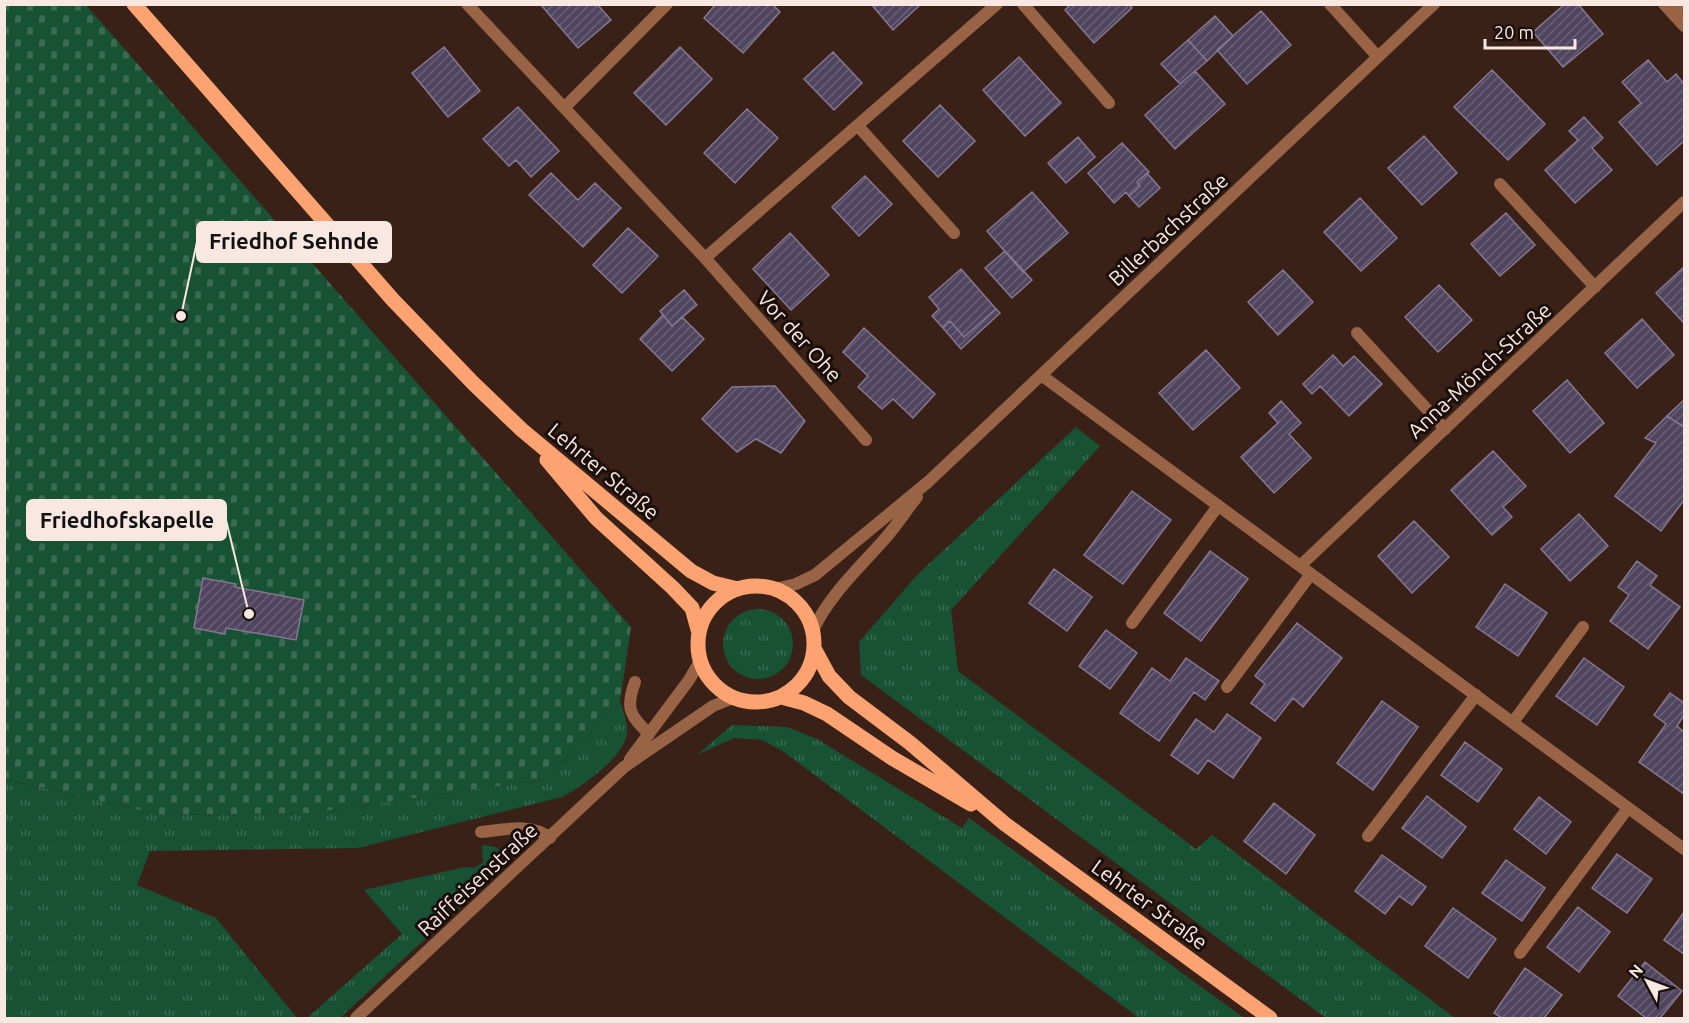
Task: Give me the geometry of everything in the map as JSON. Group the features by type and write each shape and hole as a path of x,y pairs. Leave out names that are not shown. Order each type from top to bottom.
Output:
{"main road":[{"path":"134,4 393,300 522,430"},
{"name":"Lehrter Straße","path":"522,430 691,571 713,583 738,589"},
{"name":"Lehrter Straße","path":"522,430 596,518 692,608 699,633"},
{"path":"763,586 775,589 792,598 805,612 813,630 815,650 809,669 798,686 781,697 765,702 749,703 733,698 718,689 707,676 700,661 699,633 704,618 725,596 738,589 763,586"},
{"name":"Lehrter Straße","path":"815,650 829,676 849,698 910,743 1005,824 1270,1018"},
{"name":"Lehrter Straße","path":"781,697 827,714 892,758 1005,824"}],"street":[{"name":"Vor der Ohe","path":"467,4 705,258 866,440"},
{"path":"565,107 667,4"},
{"path":"705,258 997,4"},
{"path":"1023,4 1109,104"},
{"path":"1330,4 1378,57"},
{"name":"Billerbachstraße","path":"775,589 796,585 815,575 928,482 1434,4"},
{"path":"1664,4 1684,26"},
{"path":"1674,15 1684,5"},
{"path":"858,126 954,234"},
{"path":"1500,184 1595,287"},
{"name":"Anna-Mönch-Straße","path":"1300,566 1684,202"},
{"path":"1357,333 1445,429"},
{"path":"1041,375 1684,849"},
{"name":"Billerbachstraße","path":"813,630 821,612 831,598 885,539 928,482"},
{"path":"1132,623 1218,506"},
{"path":"1227,687 1311,574"},
{"path":"1513,723 1583,627"},
{"name":"Raiffeisenstraße","path":"624,767 689,680 700,661"},
{"path":"635,682 629,705 633,718 649,734"},
{"path":"1368,836 1476,695"},
{"name":"Raiffeisenstraße","path":"356,1018 624,767 713,706 733,698"},
{"path":"1520,953 1628,808"},
{"path":"481,832 519,828 534,829 549,838"}],"green space":[{"path":"4,5 86,5 631,627 620,701 546,779 309,813 162,815 5,779"},
{"path":"1076,427 1100,446 951,610 958,671 1196,849 1212,835 1455,1018 1326,1018 861,675 859,642 918,574"},
{"path":"758,609 777,615 787,625 793,644 787,663 777,673 758,679 739,673 729,663 723,644 729,625 739,615"},
{"path":"620,701 627,733 619,751 601,770 562,797 358,848 150,851 137,885 216,918 297,1018 5,1018 4,779 162,815 309,813 546,779"},
{"path":"732,725 787,727 817,739 962,828 969,818 1244,1018 1139,1018 784,752 762,740 734,738 697,755"},
{"path":"482,845 495,847 509,856 498,871 340,1018 307,1018 402,934 364,890 465,867 473,868 483,863"}],"building":[{"path":"597,4 611,20 578,48 541,5"},
{"path":"716,4 772,4 780,12 743,53 704,18"},
{"path":"871,4 921,4 893,30"},
{"path":"1071,4 1129,4 1132,8 1094,43 1065,10"},
{"path":"1565,4 1578,4 1603,34 1563,67 1533,32"},
{"path":"1261,11 1291,45 1247,84 1217,50"},
{"path":"1215,16 1233,36 1207,61 1188,40"},
{"path":"1188,40 1207,61 1180,84 1161,64"},
{"path":"444,47 480,91 448,117 412,73"},
{"path":"680,47 712,79 666,125 634,93"},
{"path":"833,52 862,83 834,110 804,79"},
{"path":"1019,57 1061,103 1025,136 983,90"},
{"path":"1648,60 1667,82 1676,74 1684,84 1684,141 1657,165 1619,122 1641,103 1622,82"},
{"path":"1492,70 1545,124 1508,160 1454,107"},
{"path":"1195,71 1225,104 1175,149 1145,115"},
{"path":"940,105 975,141 938,177 903,141"},
{"path":"518,107 559,151 531,177 516,160 509,166 483,139"},
{"path":"747,109 778,138 735,183 704,153"},
{"path":"1584,117 1603,138 1592,148 1612,170 1575,203 1545,170 1578,140 1569,131"},
{"path":"1424,136 1457,173 1422,205 1388,168"},
{"path":"1078,137 1095,157 1066,183 1048,163"},
{"path":"1122,143 1149,172 1137,182 1140,186 1129,196 1126,192 1114,203 1088,173"},
{"path":"551,173 578,200 595,183 621,208 583,247 529,195"},
{"path":"1147,173 1160,188 1139,207 1129,196 1140,186 1137,182"},
{"path":"865,176 892,204 859,236 832,207"},
{"path":"1032,192 1068,233 1023,272 987,231"},
{"path":"1360,198 1397,238 1361,271 1324,232"},
{"path":"1506,213 1535,245 1500,276 1471,244"},
{"path":"628,228 658,256 622,293 593,265"},
{"path":"790,233 829,275 791,310 753,269"},
{"path":"1005,251 1032,280 1012,298 985,268"},
{"path":"1684,267 1684,323 1656,293"},
{"path":"961,269 996,309 964,337 950,321 943,328 932,316 939,309 929,297"},
{"path":"1283,270 1313,302 1278,335 1248,302"},
{"path":"1439,285 1472,320 1438,352 1405,317"},
{"path":"684,290 697,305 672,326 660,311"},
{"path":"996,309 1000,313 961,349 943,328 950,321 964,337"},
{"path":"663,315 672,326 682,317 704,339 672,371 640,339"},
{"path":"1642,319 1674,355 1637,388 1605,353"},
{"path":"864,328 935,394 913,418 893,399 882,409 858,387 868,376 843,352"},
{"path":"1206,350 1240,388 1193,430 1159,393"},
{"path":"1333,355 1343,366 1354,356 1382,384 1349,416 1320,386 1312,394 1303,384"},
{"path":"1567,380 1604,423 1570,453 1533,411"},
{"path":"775,386 805,421 781,453 756,439 737,452 702,419 732,387"},
{"path":"1684,400 1684,427 1667,416"},
{"path":"1281,401 1301,423 1289,434 1311,458 1274,493 1241,457 1278,423 1269,413"},
{"path":"1667,416 1684,427 1684,500 1661,531 1615,496 1656,443 1645,438"},
{"path":"1493,451 1526,486 1503,507 1512,517 1492,535 1451,490"},
{"path":"1132,491 1171,520 1123,584 1084,555"},
{"path":"1579,514 1608,546 1570,581 1541,549"},
{"path":"1414,521 1449,557 1412,593 1378,556"},
{"path":"1210,551 1248,579 1201,641 1164,613"},
{"path":"1637,561 1657,576 1650,585 1680,607 1648,649 1610,621 1629,595 1618,587"},
{"path":"1054,569 1092,597 1067,631 1029,603"},
{"path":"203,578 236,584 235,587 304,600 296,640 226,628 225,634 194,628"},
{"path":"1505,584 1547,613 1518,656 1476,627"},
{"path":"1297,623 1342,658 1303,707 1293,698 1275,721 1251,703 1265,684 1255,676"},
{"path":"1106,630 1137,653 1110,689 1079,666"},
{"path":"1186,658 1219,681 1205,700 1194,692 1159,741 1120,713 1152,668 1170,681"},
{"path":"1584,658 1624,687 1597,725 1556,696"},
{"path":"1670,693 1684,703 1684,715 1677,726 1684,732 1684,794 1639,762 1666,724 1654,715"},
{"path":"1382,701 1418,727 1373,790 1337,763"},
{"path":"1227,714 1261,738 1233,778 1208,760 1198,774 1171,755 1196,719 1214,732"},
{"path":"1465,742 1502,769 1478,802 1441,775"},
{"path":"1427,796 1466,827 1442,858 1402,828"},
{"path":"1539,797 1571,822 1546,854 1514,829"},
{"path":"1274,803 1315,835 1286,874 1244,841"},
{"path":"1617,854 1652,879 1627,913 1592,888"},
{"path":"1382,855 1426,887 1412,905 1399,896 1385,914 1355,891"},
{"path":"1506,860 1545,888 1522,921 1482,893"},
{"path":"1578,907 1610,932 1579,972 1547,947"},
{"path":"1453,908 1496,939 1468,978 1425,946"},
{"path":"1684,912 1684,954 1664,940"},
{"path":"1645,962 1682,991 1660,1018 1646,1018 1618,996"},
{"path":"1525,968 1562,995 1544,1018 1502,1018 1494,1013"}],"place":[{"name":"Friedhof Sehnde","path":"181,316"},
{"name":"Friedhofskapelle","path":"249,614"}]}
